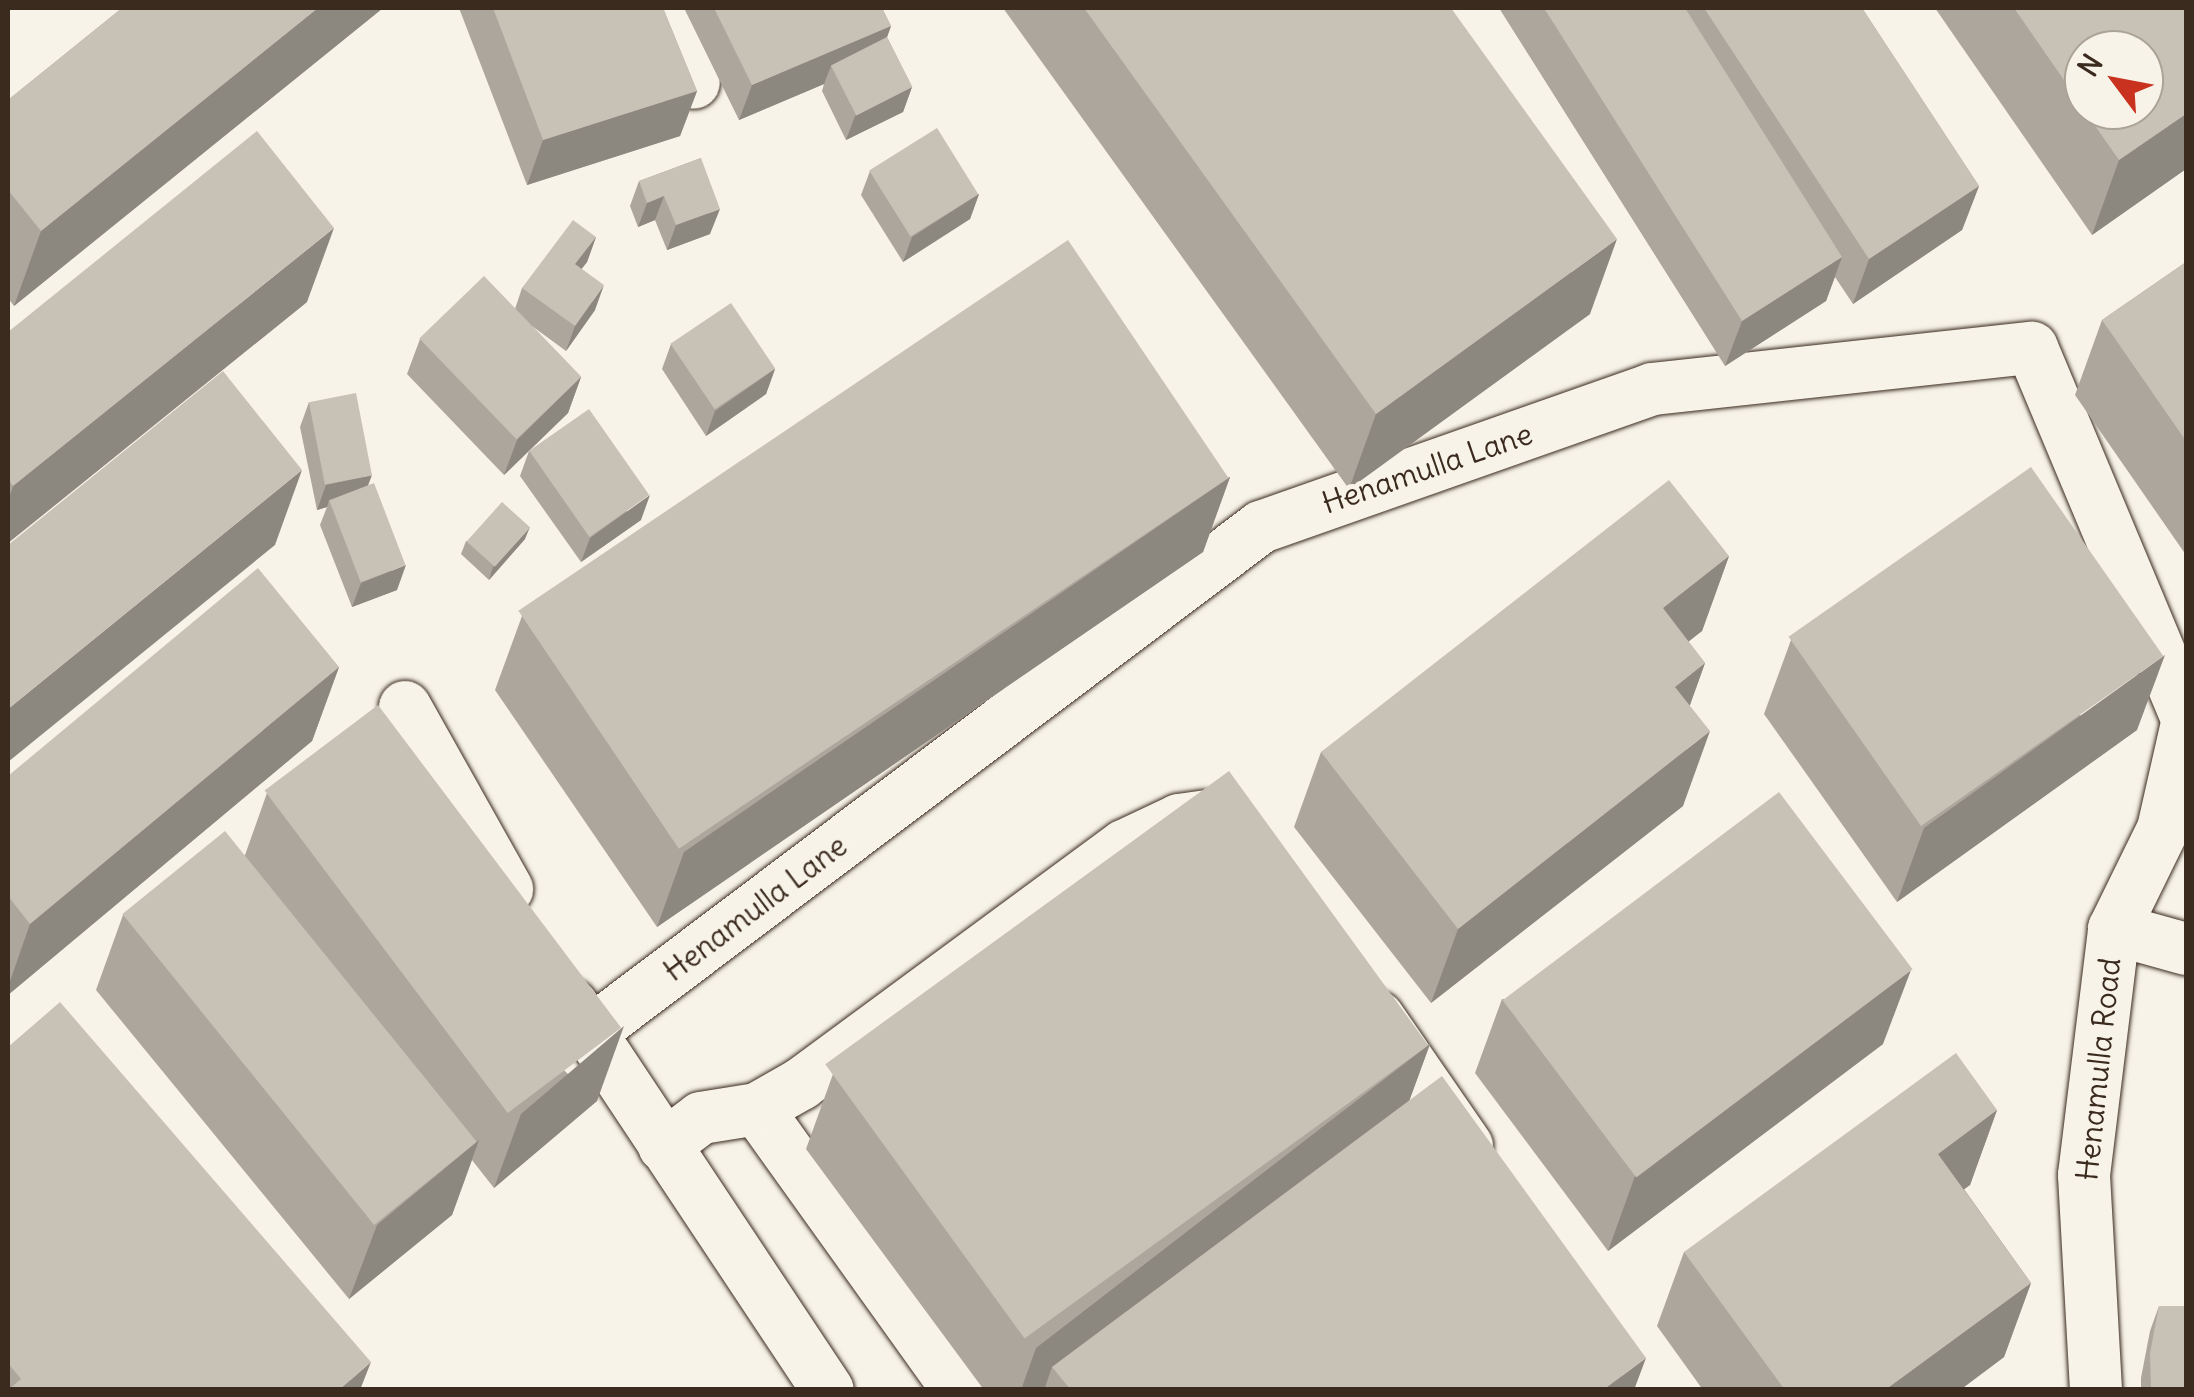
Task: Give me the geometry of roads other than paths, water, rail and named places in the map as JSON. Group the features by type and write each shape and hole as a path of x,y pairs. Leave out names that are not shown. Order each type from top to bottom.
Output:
{"street":[{"path":"668,8 694,84"},
{"name":"Henamulla Lane","path":"588,1034 1222,531 1261,527 1652,389 2032,348 2186,716"},
{"path":"405,707 588,1034 828,1390"},
{"path":"2186,728 2163,829 2114,928 2186,950"},
{"path":"664,1146 701,1118 757,1109 802,1084 1124,846 1203,814 1248,846"},
{"name":"Henamulla Road","path":"2096,1390 2084,1175 2114,928"},
{"path":"1352,980 1499,1193"},
{"path":"757,1109 958,1390"}]}
